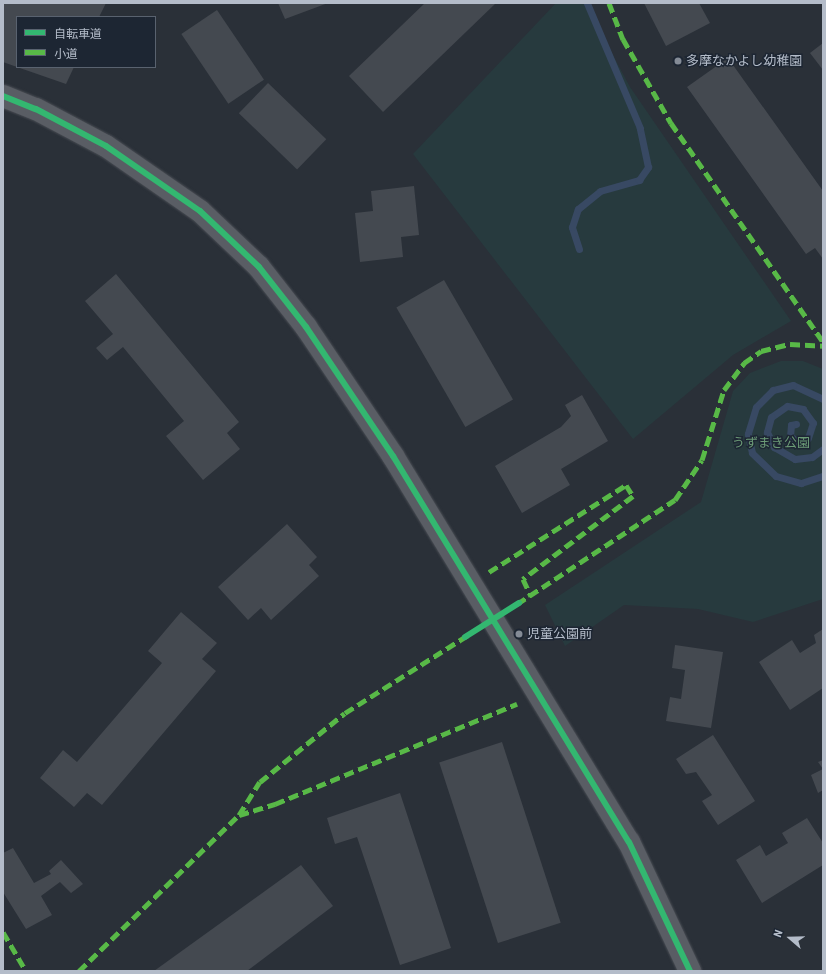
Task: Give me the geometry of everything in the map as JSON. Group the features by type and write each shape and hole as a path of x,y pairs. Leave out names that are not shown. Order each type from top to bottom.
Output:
{"street":[{"path":"3,96 36,108 128,160 200,211 259,267 353,394 629,842 690,971"}],"green space":[{"path":"556,3 585,3 630,87 791,321 733,355 633,439 413,154"},
{"name":"うずまき公園","path":"781,361 803,361 823,369 823,599 753,622 698,609 624,605 565,646 545,605 701,502 733,391 750,373"}],"building":[{"path":"3,3 106,3 100,16 16,16 16,67 3,62"},
{"path":"278,3 328,3 285,19"},
{"path":"425,3 496,3 383,112 349,76"},
{"path":"644,3 699,3 710,23 666,46"},
{"path":"217,10 264,80 228,104 181,34"},
{"path":"823,43 823,70 810,53"},
{"path":"728,58 823,191 823,259 815,248 806,254 687,87"},
{"path":"20,68 74,68 66,84"},
{"path":"268,83 326,139 297,169 239,113"},
{"path":"414,186 419,235 401,237 403,257 360,262 355,213 373,211 371,191"},
{"path":"116,274 239,422 227,433 240,449 203,480 166,436 184,421 123,347 107,360 96,348 113,334 85,301"},
{"path":"444,280 513,400 465,427 396,308"},
{"path":"582,395 608,441 561,469 570,485 522,513 495,466 561,427 571,416 565,405"},
{"path":"287,524 317,557 309,565 319,576 271,620 261,608 248,620 218,587"},
{"path":"181,612 217,643 202,659 216,671 102,805 87,793 74,807 40,778 63,750 77,762 162,663 148,651"},
{"path":"823,629 823,688 790,710 759,662 792,640 800,653 816,643 814,635"},
{"path":"675,645 723,652 711,728 666,721 670,697 681,699 685,670 672,668"},
{"path":"713,735 755,801 718,825 702,801 712,795 696,772 686,774 676,759"},
{"path":"502,742 561,923 498,943 439,762"},
{"path":"823,760 823,769 818,762"},
{"path":"823,769 823,790 818,793 811,775"},
{"path":"400,793 451,948 400,965 357,837 335,844 327,818"},
{"path":"807,818 823,843 823,865 762,903 736,860 760,845 766,856 788,843 782,833"},
{"path":"13,848 34,883 51,874 49,871 61,860 83,884 71,893 60,882 41,896 52,915 26,929 3,892 3,853"},
{"path":"301,865 333,906 247,971 154,971"}],"waterway":[{"path":"579,249 572,227 578,209 600,191 639,180 648,167 640,128 587,3"},
{"path":"823,399 793,385 773,390 756,407 748,434 752,453 776,476 801,483 823,476"},
{"path":"796,424 791,425 790,436 797,441 808,438 813,423 803,409 787,406 771,417 767,432 774,447 795,459 812,457 823,449"}],"marked path":[{"path":"609,3 623,39 671,123 823,342"},
{"path":"517,604 675,500 702,460 724,390 744,363 761,351 790,344 823,346"},
{"path":"489,572 626,485 633,496 523,579 531,596"},
{"path":"79,971 239,815 260,782 345,713 468,635"},
{"path":"239,815 275,804 517,704"},
{"path":"3,932 26,971"}],"cycle path":[{"path":"3,96 36,109 106,146 200,211 259,267 306,327 393,456 629,842 690,971"},
{"path":"465,637 519,603"}],"place":[{"name":"多摩なかよし幼稚園","path":"678,61"},
{"name":"児童公園前","path":"519,634"}]}
